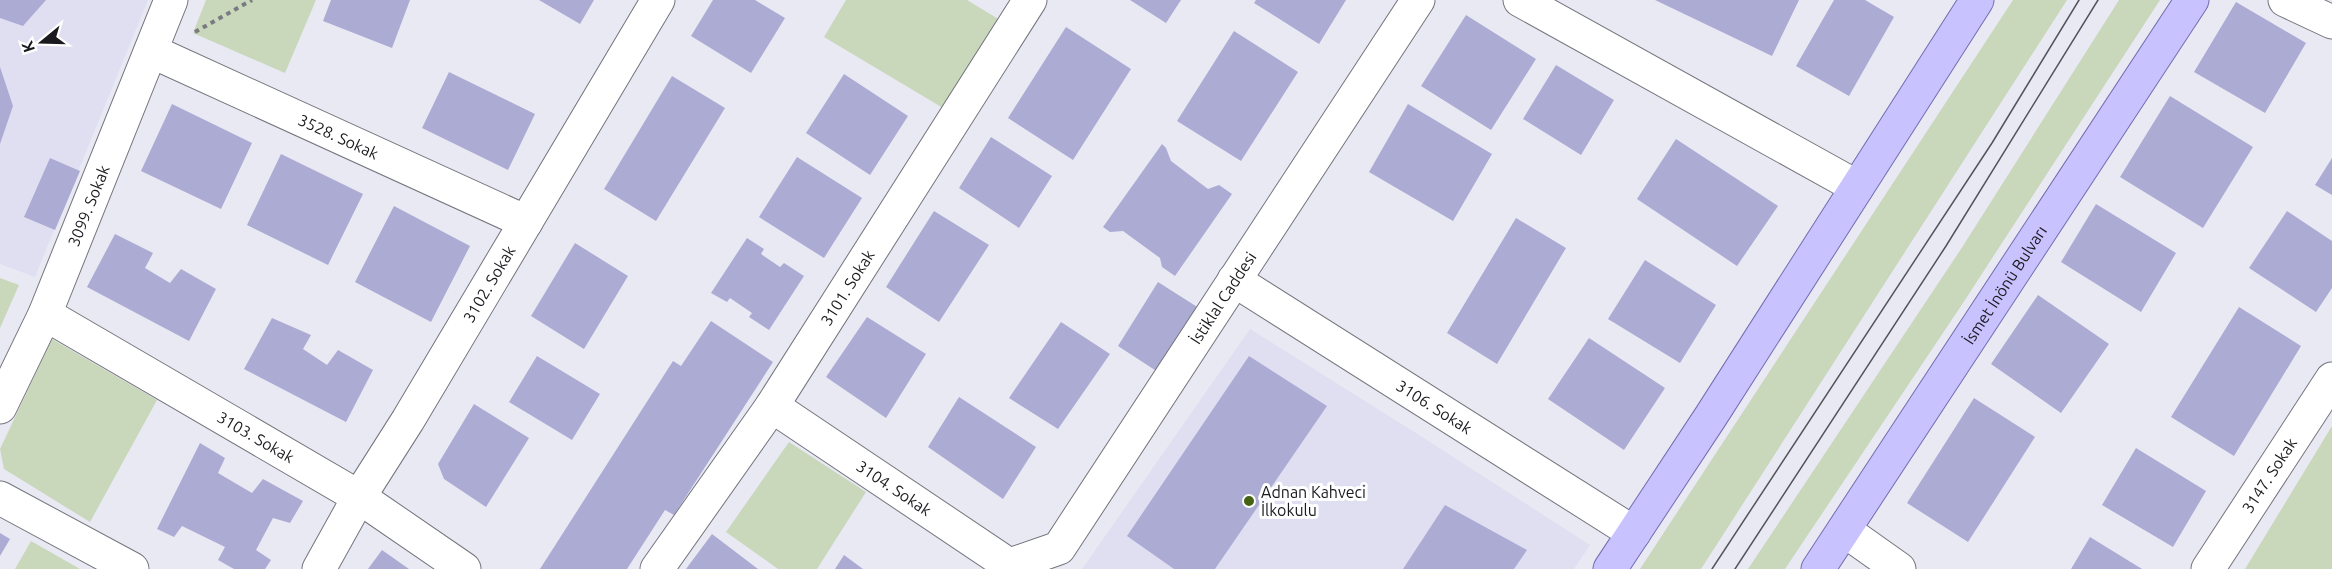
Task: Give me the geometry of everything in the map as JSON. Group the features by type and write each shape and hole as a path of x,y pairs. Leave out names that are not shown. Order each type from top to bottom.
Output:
{"main road":[{"path":"1610,569 1718,406 1977,0"},
{"name":"İsmet İnönü Bulvarı","path":"1818,569 2192,0"}],"street":[{"name":"3099. Sokak","path":"0,407 166,57 171,0"},
{"name":"3102. Sokak","path":"319,569 359,497 408,420 658,0"},
{"name":"3101. Sokak","path":"657,569 772,406 1030,0"},
{"name":"İstiklal Caddesi","path":"1011,568 1059,548 1418,0"},
{"path":"1520,0 1857,187"},
{"path":"2285,0 2332,22"},
{"name":"3528. Sokak","path":"166,57 526,222"},
{"name":"3106. Sokak","path":"1234,280 1634,533"},
{"name":"3103. Sokak","path":"45,314 359,497 464,569"},
{"name":"3147. Sokak","path":"2208,569 2332,380"},
{"name":"3104. Sokak","path":"772,406 1011,568"},
{"path":"0,498 132,569"},
{"path":"1844,530 1899,569"}],"path":[{"path":"166,57 193,33 252,0"}],"shaded area":[{"path":"0,0 148,0 35,277 0,264"},
{"name":"Adnan Kahveci İlkokulu","path":"1250,329 1590,545 1574,569 1082,569"}],"green space":[{"path":"206,0 316,0 285,73 193,33"},
{"path":"846,0 967,0 1000,20 943,108 824,37"},
{"path":"2013,0 2067,0 1701,569 1640,569"},
{"path":"2119,0 2160,0 1961,306 1785,569 1748,569 1961,249"},
{"path":"0,278 19,285 0,328"},
{"path":"52,339 157,400 90,522 4,469 0,449"},
{"path":"2332,426 2332,569 2245,569"},
{"path":"789,442 866,492 817,569 778,569 726,532"},
{"path":"31,541 80,569 15,569"}],"building":[{"path":"0,0 46,0 23,26 0,18"},
{"path":"331,0 410,0 392,48 323,21"},
{"path":"539,0 594,0 580,24"},
{"path":"713,0 755,0 785,18 751,73 691,36"},
{"path":"1130,0 1181,0 1166,23"},
{"path":"1256,0 1346,0 1319,44 1254,3"},
{"path":"1655,0 1799,0 1772,56"},
{"path":"1834,0 1865,0 1894,17 1849,96 1796,66"},
{"path":"2236,2 2306,43 2265,113 2194,72"},
{"path":"1466,15 1536,59 1491,130 1421,86"},
{"path":"1066,27 1131,69 1073,160 1008,118"},
{"path":"1234,31 1298,72 1241,161 1177,121"},
{"path":"1556,65 1614,100 1581,155 1523,119"},
{"path":"0,67 13,106 0,144"},
{"path":"449,72 535,114 508,170 422,128"},
{"path":"844,74 908,116 870,175 806,133"},
{"path":"672,76 725,108 656,221 604,189"},
{"path":"2170,96 2253,147 2203,228 2120,177"},
{"path":"172,104 252,143 221,209 141,171"},
{"path":"1408,104 1492,154 1453,221 1369,172"},
{"path":"991,137 1052,176 1019,228 959,188"},
{"path":"1676,139 1778,206 1737,266 1637,199"},
{"path":"1162,144 1171,161 1208,189 1219,185 1232,194 1175,276 1162,267 1160,258 1123,231 1110,232 1103,227"},
{"path":"281,154 363,194 328,265 247,225"},
{"path":"797,157 862,198 824,258 759,217"},
{"path":"50,158 80,171 55,230 24,217"},
{"path":"2332,158 2332,195 2315,185"},
{"path":"2096,204 2176,253 2141,312 2061,262"},
{"path":"394,206 470,246 431,322 355,282"},
{"path":"934,211 989,245 939,322 886,287"},
{"path":"2287,211 2332,241 2332,288 2316,312 2249,268"},
{"path":"1516,218 1566,248 1497,364 1447,333"},
{"path":"115,234 153,253 145,268 170,283 181,269 216,289 189,341 87,287"},
{"path":"747,238 764,249 761,254 780,267 784,263 804,276 769,330 749,317 752,313 730,298 727,302 711,293"},
{"path":"575,243 628,276 584,349 531,316"},
{"path":"1645,260 1716,305 1680,363 1608,319"},
{"path":"1158,282 1202,310 1161,374 1118,346"},
{"path":"2038,295 2109,344 2061,413 1991,364"},
{"path":"2239,307 2301,346 2234,456 2171,417"},
{"path":"867,317 926,354 886,418 826,377"},
{"path":"272,318 311,335 303,349 327,365 338,350 373,370 346,422 244,369"},
{"path":"711,321 773,362 674,515 665,510 627,569 540,569 673,361 681,366"},
{"path":"1061,322 1110,354 1058,429 1009,398"},
{"path":"1589,338 1665,388 1624,450 1548,399"},
{"path":"537,356 600,394 572,440 509,402"},
{"path":"1249,356 1327,406 1215,569 1174,569 1127,536"},
{"path":"959,397 1036,447 1003,499 928,447"},
{"path":"1974,398 2035,437 1968,542 1907,503"},
{"path":"474,404 529,438 486,507 444,479 438,464"},
{"path":"200,443 225,458 218,473 252,493 263,479 303,501 290,523 273,518 256,550 271,560 265,569 234,569 218,560 225,547 182,526 174,537 157,529"},
{"path":"2136,448 2206,491 2173,547 2102,505"},
{"path":"1445,505 1527,550 1514,569 1403,569"},
{"path":"0,533 10,539 0,556"},
{"path":"712,534 758,569 686,569"},
{"path":"2090,537 2142,569 2071,569"},
{"path":"382,550 409,569 368,569"},
{"path":"844,555 863,569 835,569"}],"tram line":[{"path":"1712,569 1992,143 2079,0"},
{"path":"1735,569 1946,246 2098,0"}],"place":[{"name":"Adnan Kahveci İlkokulu","path":"1249,501"}]}
